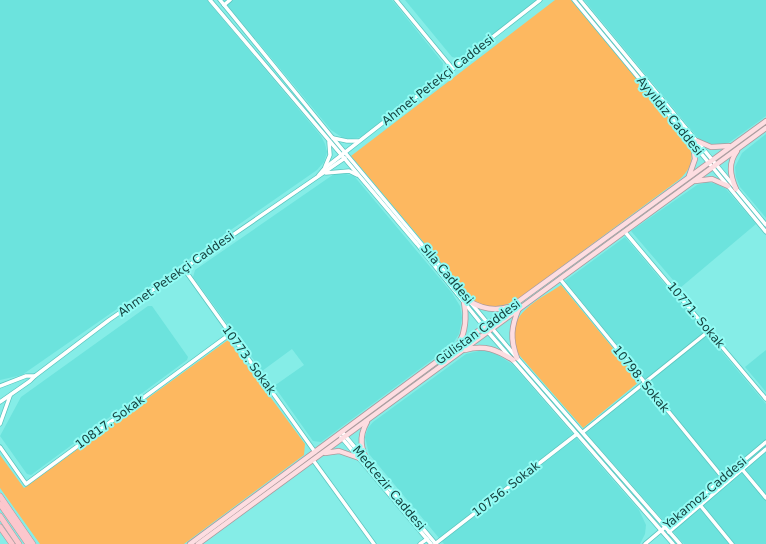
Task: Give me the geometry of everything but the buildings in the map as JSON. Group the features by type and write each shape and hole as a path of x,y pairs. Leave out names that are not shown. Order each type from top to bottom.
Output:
{"highway":[{"path":"0,496 32,544"},
{"path":"0,504 28,544"},
{"path":"0,516 19,544"},
{"path":"0,527 12,544"}],"main road":[{"name":"Gülistan Caddesi","path":"190,544 486,325 766,121"},
{"name":"Gülistan Caddesi","path":"198,544 766,128"},
{"path":"689,178 695,159 695,142 716,148 732,145"},
{"path":"736,188 731,177 731,168 733,159 741,146"},
{"path":"692,182 703,179 712,179 728,186"},
{"path":"458,346 464,333 467,301 478,306 493,309 502,309 515,305"},
{"path":"515,359 512,329 520,308"},
{"path":"462,352 472,348 491,348 515,359"},
{"path":"368,420 363,431 361,444 369,465"},
{"path":"320,455 339,450 359,458"}],"street":[{"name":"Sıla Caddesi","path":"210,0 486,325 493,329 515,359 583,432 680,544"},
{"name":"Sıla Caddesi","path":"220,0 332,138 358,176 467,301"},
{"path":"224,5 230,0"},
{"path":"396,0 453,69"},
{"name":"Ahmet Petekçi Caddesi","path":"0,402 30,382 35,376 109,320 319,176 361,140 540,0"},
{"name":"Ayyıldız Caddesi","path":"574,0 695,142"},
{"name":"Ayyıldız Caddesi","path":"580,0 766,232"},
{"path":"332,138 347,141 361,140"},
{"path":"322,172 329,159 329,141"},
{"name":"Ayyıldız Caddesi","path":"714,166 736,188 766,225"},
{"path":"322,172 349,171 358,176"},
{"name":"10771. Sokak","path":"625,232 766,399"},
{"name":"10773. Sokak","path":"184,269 315,452"},
{"name":"10798. Sokak","path":"560,279 722,478"},
{"path":"486,325 488,332 515,359 577,434 672,544"},
{"path":"583,432 709,331"},
{"name":"10817. Sokak","path":"0,447 26,484 230,334"},
{"name":"Ahmet Petekçi Caddesi","path":"0,386 26,376 35,376"},
{"path":"0,424 10,396"},
{"name":"Medcezir Caddesi","path":"340,433 359,458 428,538 435,544"},
{"name":"10756. Sokak","path":"435,544 577,434"},
{"name":"Medcezir Caddesi","path":"344,438 369,465 428,538 430,544"},
{"name":"Yakamoz Caddesi","path":"645,544 766,442"},
{"name":"Yakamoz Caddesi","path":"665,535 766,449"},
{"path":"313,460 374,544"},
{"path":"738,465 766,498"},
{"path":"700,505 732,544"},
{"path":"420,544 428,538"}],"shaded area":[{"path":"0,0 207,0 321,136 327,152 324,162 317,170 22,375 0,380"},
{"path":"223,0 392,0 443,63 442,74 361,137 352,139 343,138 331,130"},
{"path":"405,0 537,0 461,59 452,57"},
{"path":"555,0 571,0 684,136 690,148 690,164 685,174 680,179 515,301 509,304 496,306 484,305 473,300 468,295 351,156"},
{"path":"584,0 766,0 766,116 727,144 713,145 703,142 698,138"},
{"path":"766,134 766,218 740,187 736,177 735,167 742,153"},
{"path":"337,172 354,176 452,293 460,306 462,318 459,334 452,345 321,442 313,441 274,386 304,365 292,349 262,371 193,277 195,270"},
{"path":"707,182 717,184 726,189 756,224 680,288 631,231 697,185"},
{"path":"625,237 766,404 766,544 684,544 586,433 648,383 565,281"},
{"path":"561,285 640,381 583,428 520,356 514,341 514,329 517,320 529,306"},
{"path":"148,306 152,306 188,357 187,360 31,475 27,474 0,436 21,397"},
{"path":"228,340 305,444 304,455 184,544 40,544 0,488 0,455 24,488"},
{"path":"483,350 493,352 512,364 639,510 646,525 645,534 640,544 444,544 369,454 365,437 368,428 373,422 466,354"},
{"path":"766,350 766,392 745,367"}]}
